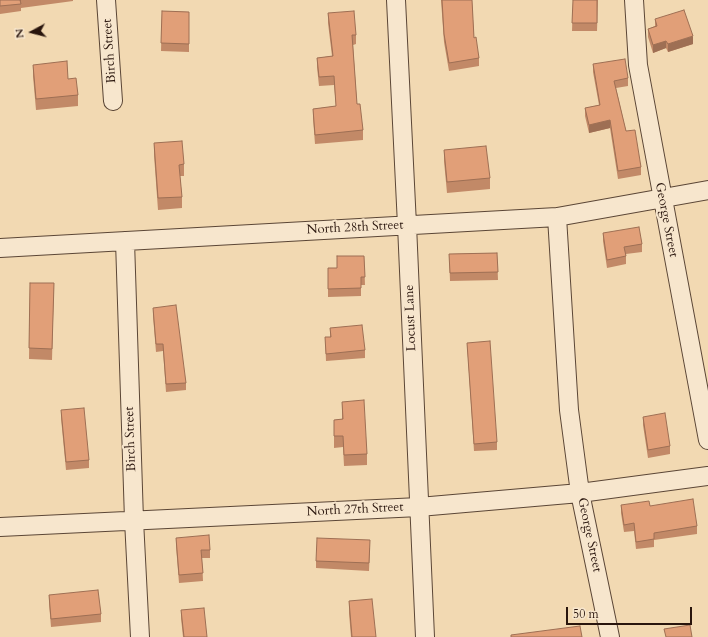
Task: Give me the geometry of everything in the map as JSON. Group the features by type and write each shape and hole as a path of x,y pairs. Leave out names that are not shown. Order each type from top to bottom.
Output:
{"street":[{"name":"Birch Street","path":"106,0 113,101"},
{"name":"Locust Lane","path":"396,0 426,637"},
{"name":"George Street","path":"634,0 638,65 708,440"},
{"name":"North 28th Street","path":"0,248 557,217 708,190"},
{"name":"George Street","path":"557,217 569,410 580,493 610,637"},
{"name":"Birch Street","path":"125,242 134,520 140,637"},
{"name":"North 27th Street","path":"0,527 419,507 580,493 708,476"}],"building":[{"path":"0,0 20,0 21,4 0,6"},
{"path":"442,0 472,0 474,38 476,37 479,58 449,63 444,34"},
{"path":"573,0 597,0 597,23 572,23"},
{"path":"684,10 693,36 668,44 666,41 653,45 648,29 657,26 655,19"},
{"path":"162,11 189,12 189,44 161,43"},
{"path":"354,11 356,35 352,35 357,104 360,104 363,130 315,135 313,109 336,106 334,76 319,77 317,58 333,56 328,13"},
{"path":"625,59 628,78 614,81 626,131 635,130 641,167 618,171 610,120 589,125 585,108 600,105 593,64"},
{"path":"67,61 68,79 76,78 78,95 36,99 33,65"},
{"path":"182,141 184,164 179,165 182,197 158,198 154,143"},
{"path":"486,146 490,178 447,182 444,150"},
{"path":"639,227 642,244 624,247 626,256 607,260 603,233"},
{"path":"497,253 498,272 450,273 449,254"},
{"path":"337,256 364,256 365,277 361,277 361,288 328,289 328,268 337,268"},
{"path":"30,283 54,283 52,349 29,348"},
{"path":"176,305 186,383 166,384 163,344 156,344 153,308"},
{"path":"362,325 365,350 326,354 325,337 331,337 330,328"},
{"path":"490,341 497,442 474,444 467,343"},
{"path":"364,400 367,454 344,455 343,436 334,436 334,420 343,419 342,402"},
{"path":"84,408 89,460 66,462 61,410"},
{"path":"665,413 670,446 648,450 643,417"},
{"path":"693,499 697,526 654,533 654,539 636,542 634,523 624,525 621,505 649,501 650,506"},
{"path":"209,535 210,550 201,550 203,573 179,575 176,538"},
{"path":"317,538 370,540 369,563 316,561"},
{"path":"98,590 101,614 51,619 49,595"},
{"path":"372,599 376,637 352,637 349,601"},
{"path":"204,608 207,637 184,637 181,610"},
{"path":"690,625 692,637 666,637 664,629"},
{"path":"580,626 582,637 511,637 511,635"}]}
